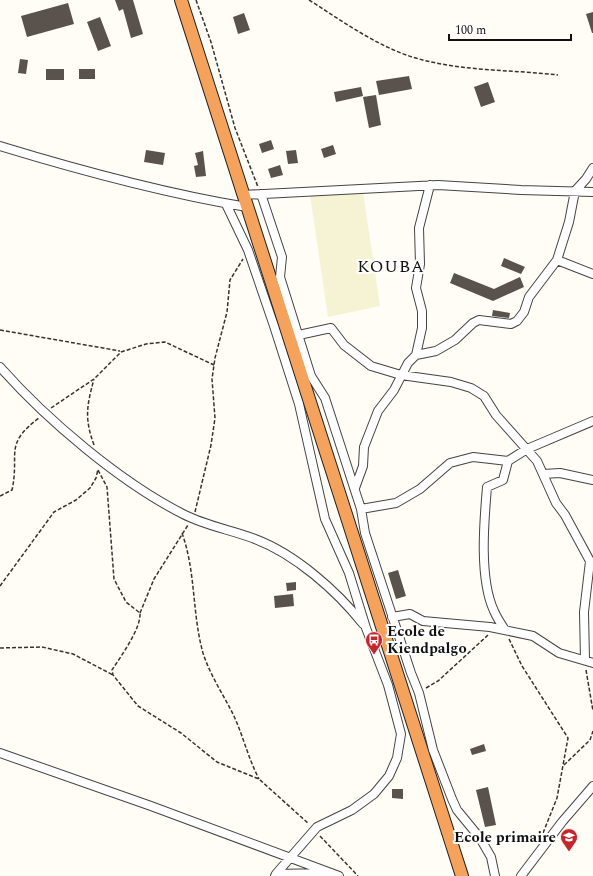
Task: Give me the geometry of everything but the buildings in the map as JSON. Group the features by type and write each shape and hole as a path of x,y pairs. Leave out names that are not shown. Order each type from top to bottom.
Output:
{"highway":[{"path":"181,0 243,195 294,337 462,876"}],"street":[{"path":"0,146 94,174 226,204 248,207"},
{"path":"416,355 436,351 455,340 473,323 480,320 511,324 517,321 524,312 529,297 557,260 569,222 574,191 586,179 593,168"},
{"path":"243,195 430,185 476,186 532,191 593,192"},
{"path":"355,488 363,466 364,447 378,410 394,390 408,363 416,355 422,328 422,311 416,288 420,264 419,228 430,185"},
{"path":"261,194 282,257 280,277 294,337 310,376 325,398 355,488 361,509 365,533 392,617 419,692 433,750 452,800 457,810 480,838 491,857 495,876"},
{"path":"226,204 248,250 299,404 324,519 349,573 366,628 388,685 401,734 397,758 389,776 374,794 352,810 317,827 276,875"},
{"path":"557,260 593,274"},
{"path":"294,337 331,328 344,345 371,366 402,376 451,382 471,388 484,396 496,416 537,461 556,503 565,515 590,561 584,612 584,660"},
{"path":"0,367 46,412 127,480 184,514 273,546 314,575 358,617 366,628"},
{"path":"361,509 396,502 420,489 450,463 473,457 508,460 527,449 593,421"},
{"path":"501,629 493,611 487,589 484,561 484,517 487,487 503,480 508,460"},
{"path":"543,474 560,473 593,480"},
{"path":"392,617 410,614 423,620 501,629 533,636 559,653 593,663"},
{"path":"0,753 151,806 335,875"},
{"path":"521,876 562,822 593,786"},
{"path":"276,875 335,875"}],"path":[{"path":"196,0 211,42 235,128 261,194"},
{"path":"309,0 376,42 403,54 434,62 472,68 558,75"},
{"path":"113,675 112,670 137,625 140,618 140,613 154,579 193,518 211,445 215,418 212,379 227,312 230,280 248,250"},
{"path":"0,330 121,352"},
{"path":"0,496 12,490 16,467 14,456 16,444 21,433 46,412 94,379 121,352 146,344 165,342 214,365"},
{"path":"0,586 54,512 76,500 90,488 96,478 99,458 87,424 88,401 94,379"},
{"path":"98,470 107,487 114,579 126,602 140,613"},
{"path":"182,533 189,552 203,653 211,673 233,715 249,760 259,779 314,830 358,876"},
{"path":"419,692 438,681 501,629 522,666 568,738 557,798 541,839"},
{"path":"0,648 42,647 73,654 113,675 138,706 181,732 217,762 259,779"},
{"path":"584,660 593,711"},
{"path":"564,765 590,740 593,731"}],"shaded area":[{"path":"363,192 380,306 328,317 310,195"}],"place":[{"name":"Ecole de Kiendpalgo","path":"374,655"},
{"name":"Ecole primaire","path":"569,852"}],"district":[{"name":"KOUBA","path":"391,266"}]}
